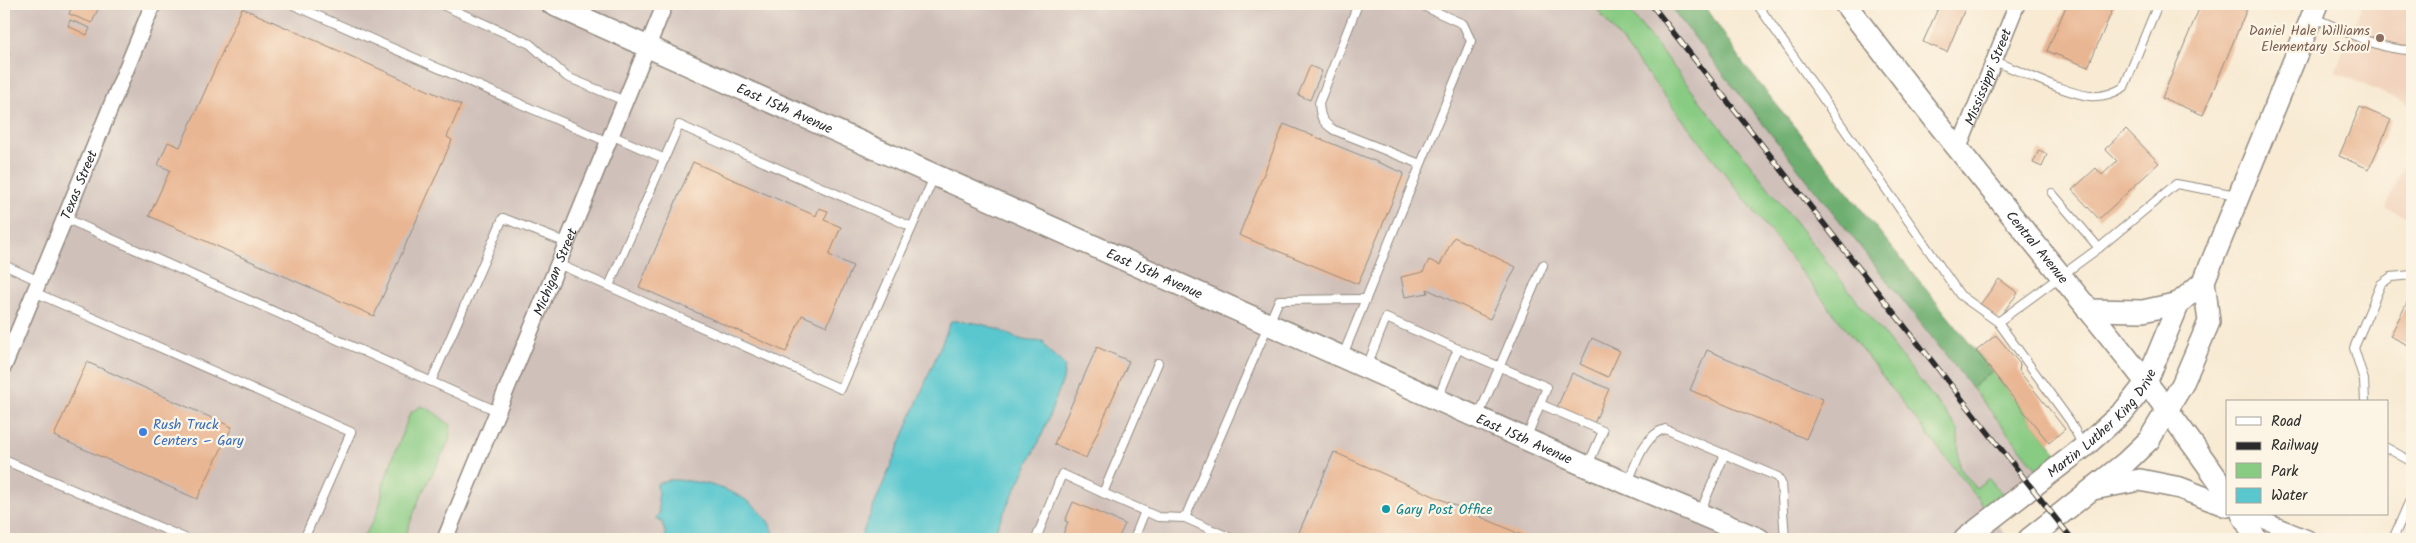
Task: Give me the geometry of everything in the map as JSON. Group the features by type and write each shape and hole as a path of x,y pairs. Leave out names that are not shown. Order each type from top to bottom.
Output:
{"main road":[{"name":"East 15th Avenue","path":"552,4 1477,418 1759,539"},
{"name":"Central Avenue","path":"1845,4 1958,150 2062,276 2168,410 2226,492"},
{"name":"Martin Luther King Drive","path":"1965,539 1979,532 2084,447 2124,411 2146,383 2179,303 2204,281 2314,10"},
{"name":"Martin Luther King Drive","path":"2028,539 2149,440 2182,385 2209,322 2204,281"},
{"path":"2088,310 2143,311 2179,303"},
{"path":"2090,489 2140,480 2180,488 2226,506"},
{"path":"2243,516 2256,539"}],"street":[{"name":"Texas Street","path":"4,366 153,4"},
{"name":"Michigan Street","path":"450,538 497,411 665,4"},
{"name":"Mississippi Street","path":"1958,150 2017,4"},
{"path":"2253,516 2310,539"}],"lane":[{"path":"291,4 610,139 664,159"},
{"path":"440,4 530,44 567,77 625,101"},
{"path":"1358,4 1319,103 1320,117 1334,130 1420,164"},
{"path":"1342,357 1471,42 1463,24 1419,4"},
{"path":"1757,4 1960,295 1998,322 2070,421 2084,447"},
{"path":"1994,61 2080,94 2097,96 2112,94 2124,87 2158,4"},
{"path":"2314,10 2370,40 2402,50 2412,50"},
{"path":"609,286 679,125 912,227"},
{"path":"558,264 841,389 936,175"},
{"path":"1998,322 2099,248 2176,184 2239,195"},
{"path":"2052,193 2099,248"},
{"path":"65,218 497,411"},
{"path":"431,382 503,218 566,243"},
{"path":"4,265 37,286 351,432 304,539"},
{"path":"1477,418 1543,265"},
{"path":"2365,400 2364,380 2354,348 2381,284 2391,277 2412,276"},
{"path":"1185,518 1279,300 1366,299"},
{"path":"1366,368 1386,318 1547,387 1526,439"},
{"path":"1437,400 1458,349"},
{"path":"1103,493 1158,363"},
{"path":"1540,404 1603,431 1588,467"},
{"path":"1628,484 1642,452 1659,430 1666,428 1778,477 1781,483 1785,539"},
{"path":"2388,449 2412,462"},
{"path":"1699,514 1725,454"},
{"path":"4,460 187,539"},
{"path":"1036,539 1062,474 1158,517 1185,518 1233,539"},
{"path":"2393,539 2412,495"},
{"path":"1134,539 1145,511"}],"shaded area":[{"path":"4,4 1593,4 2009,539 4,539"},
{"path":"1624,4 1668,4 2037,469 2003,495 1989,478 1976,488 1959,467 1958,429"},
{"name":"Daniel Hale Williams Elementary School","path":"2362,4 2412,4 2412,106 2335,72"},
{"path":"2412,144 2412,219 2386,208"}],"green space":[{"path":"1593,4 1624,4 1958,429 1959,467 1976,488 1989,478 2003,495 1985,508"},
{"path":"1668,4 1704,4 1742,62 1992,371 1972,388"},
{"path":"1992,371 2057,453 2037,469 1972,388"},
{"path":"421,406 429,409 451,425 449,441 420,497 404,539 360,539 376,514 383,485 410,413"}],"water":[{"path":"951,321 968,322 994,328 1023,340 1043,341 1049,351 1065,366 1063,380 1042,435 991,539 860,539"},
{"path":"667,480 683,480 716,487 747,501 760,511 770,524 776,539 667,539 662,522 656,519 659,513 657,484"}],"building":[{"path":"73,4 100,4 92,23 69,14"},
{"path":"1940,4 1967,4 1947,52 1923,42"},
{"path":"2067,4 2115,4 2088,67 2047,51"},
{"path":"2201,4 2249,4 2203,115 2162,98"},
{"path":"242,8 461,105 447,137 452,140 374,316 149,216 170,170 158,165 168,142 180,147"},
{"path":"70,20 90,28 87,35 68,26"},
{"path":"1310,66 1322,71 1310,100 1298,95"},
{"path":"2360,107 2391,120 2369,169 2339,156"},
{"path":"1284,124 1404,173 1358,284 1239,235"},
{"path":"2126,129 2159,163 2099,219 2072,190 2096,168 2102,175 2117,161 2105,149"},
{"path":"2039,150 2047,154 2042,167 2033,163"},
{"path":"693,162 816,216 819,208 828,211 824,220 841,227 829,255 853,266 827,326 802,315 786,352 639,287"},
{"path":"1454,237 1516,267 1490,319 1427,289 1428,293 1405,297 1401,277 1423,272 1429,260 1440,265"},
{"path":"1999,279 2018,293 1997,320 1979,306"},
{"path":"2412,293 2412,347 2390,336"},
{"path":"1996,335 2020,364 2019,371 2065,429 2049,443 1976,351"},
{"path":"1592,338 1620,351 1608,377 1580,364"},
{"path":"1097,347 1129,361 1086,458 1054,444"},
{"path":"1707,350 1823,399 1806,439 1690,390"},
{"name":"Rush Truck Centers – Gary","path":"87,362 232,427 197,499 54,436"},
{"path":"1572,373 1609,389 1592,428 1555,412"},
{"name":"Gary Post Office","path":"1334,452 1395,479 1531,539 1296,539"},
{"path":"1073,502 1125,524 1118,539 1061,539 1068,522 1065,521"}],"railway":[{"path":"1651,4 2072,539"}],"place":[{"name":"Daniel Hale Williams Elementary School","path":"2380,38"},
{"name":"Rush Truck Centers – Gary","path":"143,432"},
{"name":"Gary Post Office","path":"1386,509"}]}
